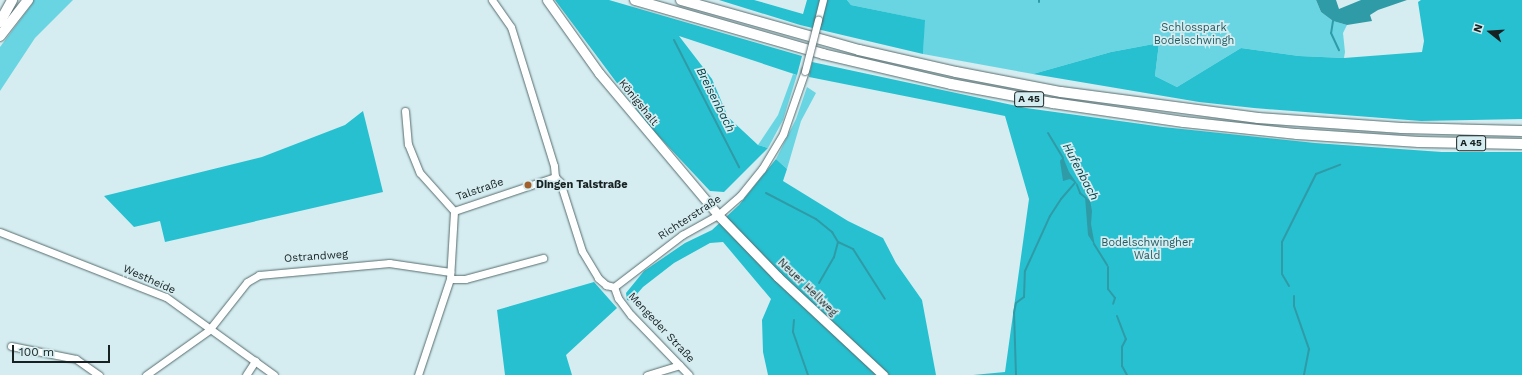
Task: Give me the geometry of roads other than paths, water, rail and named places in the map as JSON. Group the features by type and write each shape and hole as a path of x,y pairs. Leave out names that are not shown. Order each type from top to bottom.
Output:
{"highway":[{"path":"0,22 12,0"},
{"path":"0,36 28,0"},
{"name":"A 45","path":"635,0 822,54 1002,94 1184,122 1297,134 1419,142 1522,144"},
{"name":"A 45","path":"681,0 859,50 956,72 1061,92 1258,118 1402,128 1522,132"}],"main road":[{"name":"Königshalt","path":"547,0 599,73 718,215"},
{"name":"Neuer Hellweg","path":"718,215 789,288 882,375"}],"street":[{"name":"Mengeder Straße","path":"492,0 512,27 554,166 555,177 560,182 582,251 598,278 606,285 614,287 618,298 631,314 689,375"},
{"name":"Richterstraße","path":"614,287 682,234 718,215 740,196 773,153 795,106 823,0"},
{"path":"404,111 408,144 420,174 454,211"},
{"name":"Talstraße","path":"418,375 450,275 454,211 555,177"},
{"name":"Westheide","path":"0,232 166,297 209,330 274,375"},
{"path":"450,275 465,279 543,258"},
{"name":"Ostrandweg","path":"146,375 209,330 247,282 259,274 389,263 450,275"},
{"path":"11,346 76,359 99,375"},
{"path":"246,375 255,361"},
{"path":"647,375 680,365"}],"waterway":[{"path":"1333,21 1331,33 1339,50"},
{"name":"Breisenbach","path":"674,40 739,167"},
{"name":"Hufenbach","path":"1048,133 1063,158"},
{"path":"1289,286 1282,274 1282,242 1316,174 1340,165"},
{"path":"1016,375 1014,313 1016,303 1024,297 1025,271 1050,216 1061,199 1075,183"},
{"name":"Hufenbach","path":"1077,185 1080,193 1086,198"},
{"name":"Breisenbach","path":"766,193 816,219 832,232 838,242 834,257 819,283"},
{"path":"838,242 853,249 885,299"},
{"name":"Hufenbach","path":"1094,244 1107,265"},
{"name":"Hufenbach","path":"1108,267 1108,289 1115,298 1113,304"},
{"path":"1294,296 1294,306 1309,349 1304,375"},
{"name":"Hufenbach","path":"1117,316 1126,339 1122,347 1122,366 1127,375"},
{"name":"Breisenbach","path":"794,320 793,332 808,375"}],"place":[{"name":"Dingen Talstraße","path":"528,185"}],"park label":[{"name":"Schlosspark Bodelschwingh","path":"1194,35"},
{"name":"Bodelschwingher Wald","path":"1147,250"}]}
